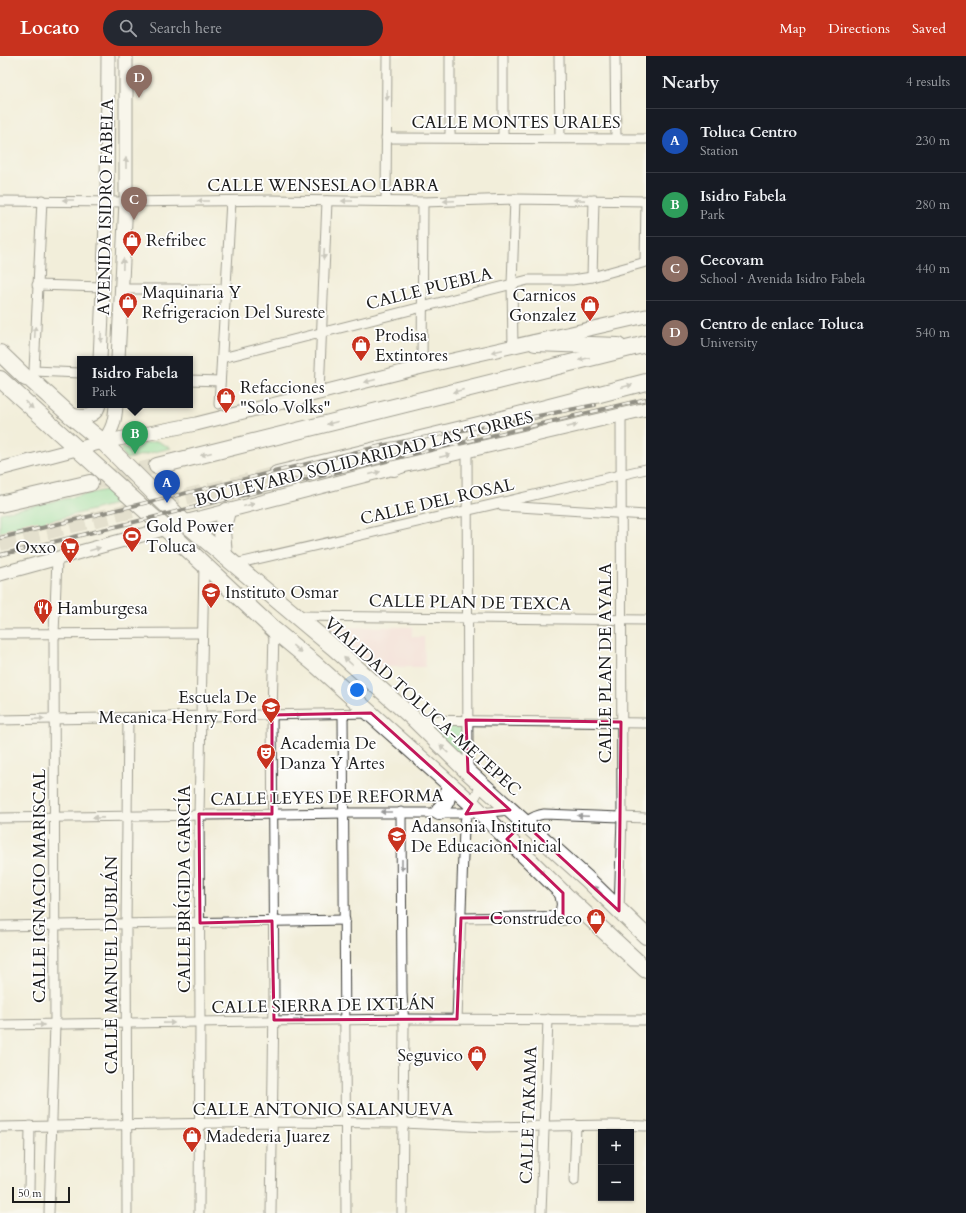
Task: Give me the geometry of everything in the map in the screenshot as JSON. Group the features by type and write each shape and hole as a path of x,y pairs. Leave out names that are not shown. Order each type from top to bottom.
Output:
{"highway":[{"path":"535,343 641,346"},
{"path":"157,466 641,346"},
{"name":"VIALIDAD TOLUCA-METEPEC","path":"0,353 70,416 103,442 184,522 415,720 468,772 587,879 646,936"},
{"path":"0,379 165,528 274,630 371,713 450,785 473,810 507,839 646,970"},
{"name":"BOULEVARD SOLIDARIDAD LAS TORRES","path":"277,474 495,421 646,382"},
{"path":"394,468 495,421"},
{"path":"0,504 90,482"},
{"path":"227,511 223,524 230,560"},
{"path":"439,812 446,801 450,785"},
{"path":"563,893 563,917"}],"main road":[{"name":"AVENIDA ISIDRO FABELA","path":"100,356 107,200 108,56"},
{"name":"AVENIDA ISIDRO FABELA","path":"118,356 126,202 126,56"},
{"path":"0,469 103,442 196,424 422,368 535,343 646,316"},
{"path":"70,416 90,416 97,408"},
{"path":"103,442 115,424 116,408"},
{"name":"BOULEVARD SOLIDARIDAD LAS TORRES","path":"0,574 184,522 394,468 646,409"}],"street":[{"path":"386,201 387,56"},
{"path":"450,56 450,137"},
{"path":"503,56 503,138"},
{"path":"559,56 560,138"},
{"path":"615,56 616,138"},
{"name":"CALLE MONTES URALES","path":"386,138 450,137 646,139"},
{"name":"CALLE WENSESLAO LABRA","path":"0,201 107,200 126,202 423,202 515,199 646,201"},
{"path":"513,347 512,284 515,199"},
{"path":"42,200 34,371 77,373"},
{"path":"592,277 594,200"},
{"path":"219,404 231,201"},
{"path":"320,393 321,331 327,201"},
{"path":"646,201 646,262"},
{"path":"422,368 423,202"},
{"name":"CALLE PUEBLA","path":"222,358 321,331 528,280 572,280 592,277 646,262"},
{"path":"37,285 103,287"},
{"path":"122,289 226,289"},
{"path":"193,380 220,381"},
{"name":"CALLE PLAN DE AYALA","path":"619,911 622,817 620,415"},
{"path":"467,451 466,720 468,772"},
{"name":"CALLE DEL ROSAL","path":"230,560 466,510 493,506 646,469"},
{"path":"493,506 621,515 646,515"},
{"name":"CALLE IGNACIO MARISCAL","path":"50,1213 55,1024 54,634 57,559"},
{"name":"CALLE BRÍGIDA GARCÍA","path":"199,1213 200,923 198,814 204,565"},
{"name":"CALLE PLAN DE TEXCA","path":"294,616 646,620"},
{"path":"271,1213 274,1020 272,921 272,715 274,630"},
{"path":"0,634 202,633"},
{"path":"0,720 371,713"},
{"path":"343,714 345,812 346,1213"},
{"name":"CALLE MANUEL DUBLÁN","path":"127,1213 126,817 128,718"},
{"path":"415,720 646,723"},
{"path":"457,1019 464,828 473,810 482,784"},
{"name":"CALLE LEYES DE REFORMA","path":"0,818 510,810"},
{"path":"401,812 402,993 404,1019 402,1213"},
{"path":"507,839 524,823 536,816 544,814 646,818"},
{"path":"461,918 588,916"},
{"path":"0,926 345,920"},
{"name":"CALLE TAKAMA","path":"542,1213 548,1019"},
{"name":"CALLE SIERRA DE IXTLÁN","path":"0,1025 127,1024 274,1020 646,1020"},
{"name":"CALLE ANTONIO SALANUEVA","path":"0,1127 127,1126 272,1122 403,1123 487,1127 576,1125 646,1126"},
{"path":"574,1181 576,1125"},
{"path":"29,1191 30,1126"}],"highlighted area":[{"path":"371,713 472,804 466,814 510,810 468,772 466,720 621,722 619,911 524,823 507,839 563,893 563,917 461,918 457,1019 274,1020 272,921 200,923 199,814 272,814 272,715"}],"shaded area":[{"path":"329,627 412,627 412,637 424,637 425,667 374,667"}],"green space":[{"path":"157,441 171,448 126,459 121,449"},
{"path":"110,489 123,502 0,534 0,513"},
{"path":"428,724 462,725 464,760"}],"tunnel":[{"path":"90,483 157,466"},
{"path":"0,543 277,474"}],"railway":[{"path":"0,555 334,473 646,399"},
{"path":"0,538 385,445 595,405"}],"place":[{"name":"Centro de enlace Toluca","path":"139,98"},
{"name":"Cecovam","path":"134,220"},
{"name":"Refribec","path":"132,257"},
{"name":"Maquinaria Y Refrigeracion Del Sureste","path":"128,319"},
{"name":"Carnicos Gonzalez","path":"590,322"},
{"name":"Prodisa Extintores","path":"361,362"},
{"name":"Refacciones \"Solo Volks\"","path":"226,414"},
{"name":"Isidro Fabela","path":"135,454"},
{"name":"Toluca Centro","path":"167,503"},
{"name":"Gold Power Toluca","path":"132,553"},
{"name":"Oxxo","path":"70,564"},
{"name":"Instituto Osmar","path":"211,609"},
{"name":"Hamburgesa","path":"43,625"},
{"name":"Escuela De Mecanica Henry Ford","path":"271,724"},
{"name":"Academia De Danza Y Artes","path":"266,770"},
{"name":"Adansonia Instituto De Educacion Inicial","path":"397,853"},
{"name":"Construdeco","path":"596,935"},
{"name":"Seguvico","path":"477,1072"},
{"name":"Madederia Juarez","path":"192,1153"}]}
